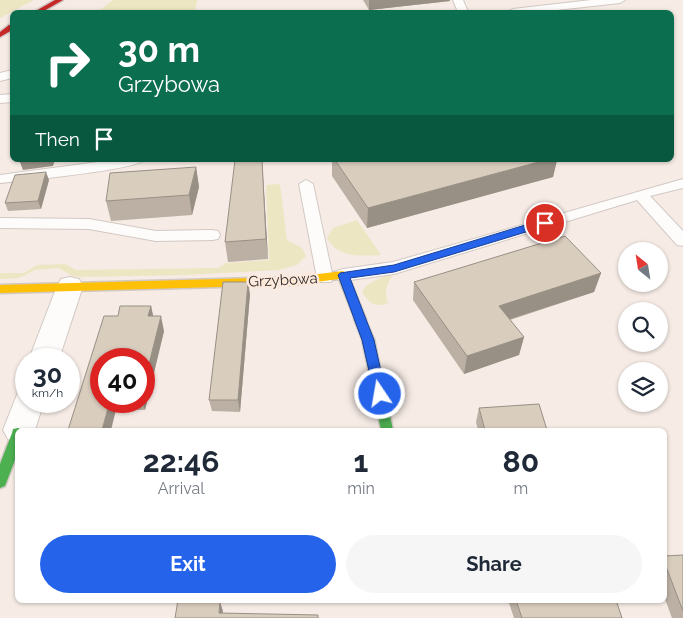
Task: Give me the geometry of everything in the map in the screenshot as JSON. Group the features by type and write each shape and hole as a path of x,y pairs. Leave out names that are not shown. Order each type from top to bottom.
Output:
{"street":[{"path":"42,10 60,0"},
{"path":"343,275 368,340 387,428"},
{"name":"Grzybowa","path":"0,289 294,281 343,275"},
{"path":"48,348 70,286"},
{"path":"19,428 25,413"},
{"path":"0,482 15,440"}],"lane":[{"path":"531,10 620,0"},
{"path":"0,179 48,174 124,162"},
{"name":"Grzybowa","path":"343,275 394,268 640,194 683,183"},
{"path":"306,184 325,278"},
{"path":"640,194 683,241"},
{"path":"0,223 89,224 156,236 212,235"}],"shaded area":[{"path":"0,0 34,0 15,10 10,10 10,13 0,18"},
{"path":"113,0 197,0 195,10 100,10"},
{"path":"280,184 287,240 302,248 306,256 297,265 278,270 186,275 81,277 72,276 59,268 35,270 19,278 0,279 0,273 24,273 37,265 65,264 76,270 218,268 226,263 269,260 266,185"},
{"path":"357,220 381,255 358,255 343,252 332,245 327,238 333,228"},
{"path":"391,272 393,275 387,285 386,292 388,303 373,304 362,292 367,285"}],"building":[{"path":"235,162 262,162 266,239 225,242"},
{"path":"336,162 539,162 368,208"},
{"path":"196,167 189,195 106,201 110,173"},
{"path":"46,172 38,201 5,203 15,175"},
{"path":"565,236 601,273 499,306 524,337 467,356 414,282"},
{"path":"223,282 248,282 238,400 209,400"},
{"path":"120,306 151,306 148,316 161,316 153,348 94,348 104,316 118,316"},
{"path":"90,360 90,413 107,413 103,428 69,428 73,413 80,413 80,392"},
{"path":"539,404 546,428 484,428 479,408"},
{"path":"683,555 683,611 667,569 667,556"},
{"path":"178,603 220,603 219,613 318,615 318,618 175,618"},
{"path":"517,603 617,603 622,618 522,618"}],"traffic: fast":[{"path":"360,319 368,339 387,428"},
{"path":"0,482 15,441"}],"traffic: slow":[{"path":"0,289 294,281 343,275 360,319"}],"traffic: jam":[{"path":"42,10 60,0"},
{"path":"0,35 10,28"}],"route":[{"path":"380,394 368,340 343,275 394,268 545,223"}]}
